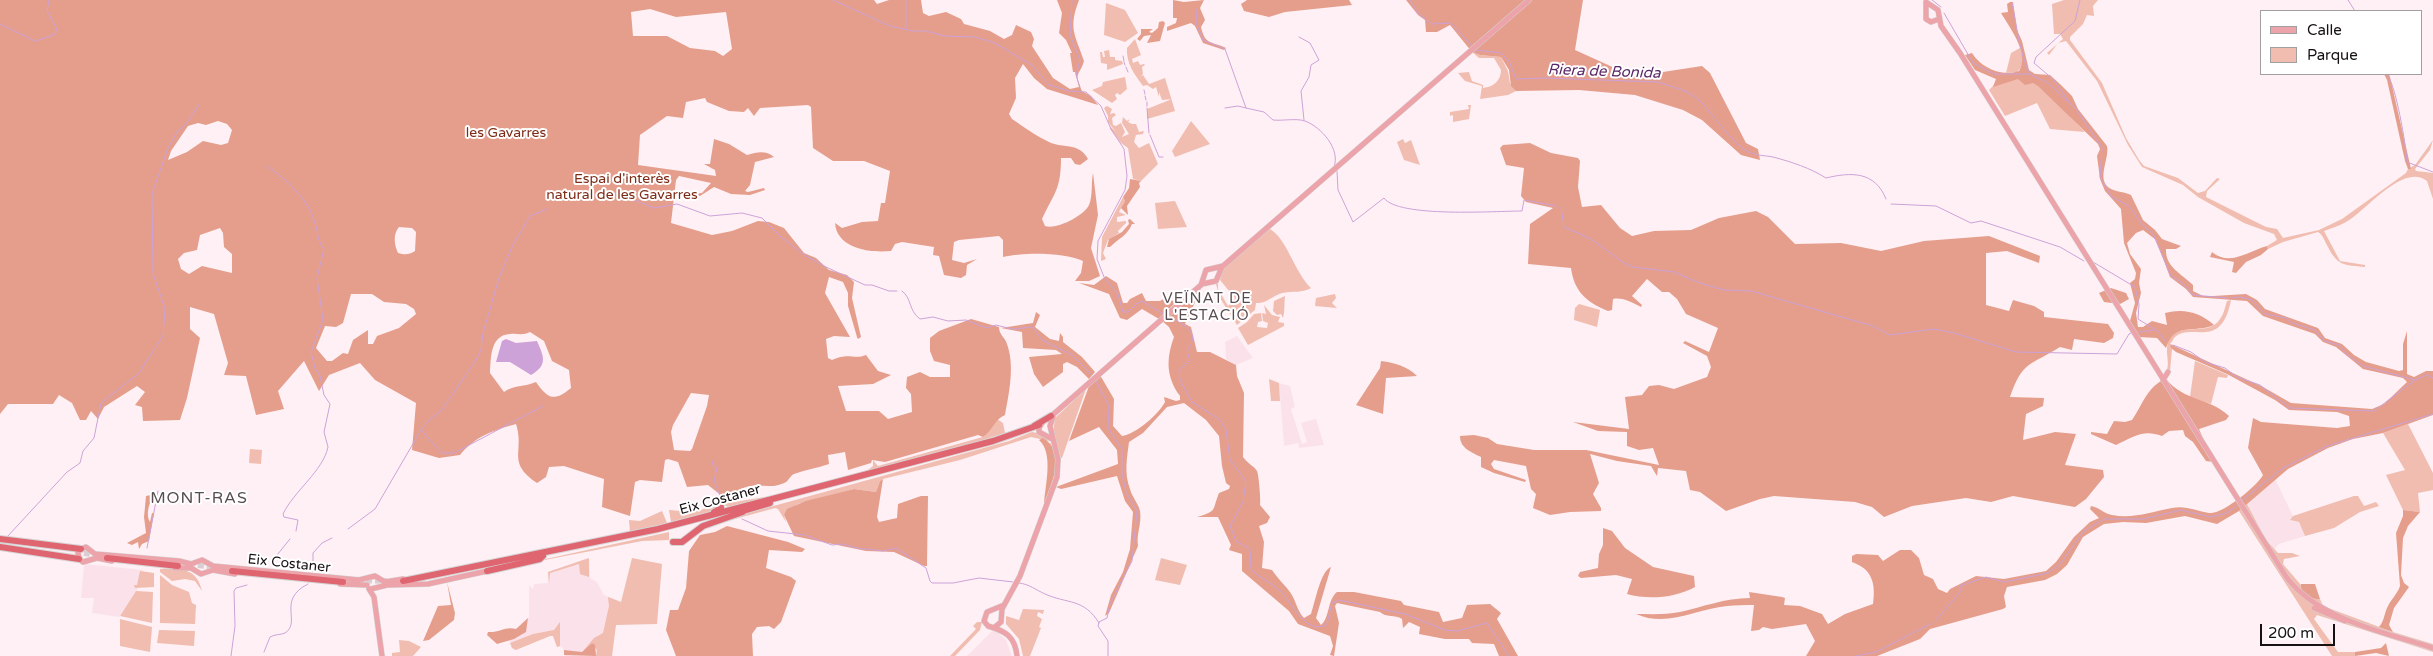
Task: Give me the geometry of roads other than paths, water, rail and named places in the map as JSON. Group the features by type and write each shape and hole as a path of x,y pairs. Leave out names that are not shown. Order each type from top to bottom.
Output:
{"highway":[{"path":"1028,429 1051,416"},
{"name":"Eix Costaner","path":"403,581 482,562 525,556 636,534 993,441 1028,429 1045,428"},
{"name":"Eix Costaner","path":"403,581 428,581 678,528 1045,428"},
{"path":"636,534 718,511 721,506 720,500 727,508 747,505"},
{"path":"673,542 682,542 703,526 760,506"},
{"path":"0,539 77,554"},
{"path":"0,546 77,554"},
{"path":"488,571 540,559 544,556"},
{"path":"107,557 178,565"},
{"name":"Eix Costaner","path":"232,570 343,580"}],"main road":[{"path":"1201,284 1218,280 1223,266 1529,0"},
{"path":"1925,1 1939,12 1937,21"},
{"path":"1925,1 1926,19 1937,21 1960,53 2295,591 2319,611 2334,618 2433,648"},
{"path":"1927,10 1933,8"},
{"path":"1045,428 1051,416 1201,284 1208,269 1223,266"},
{"path":"1215,268 1219,274"},
{"path":"1204,276 1211,283"},
{"path":"1045,428 1051,419 1086,384"},
{"path":"995,627 1001,619 1004,605 1016,584 1040,527 1057,477 1059,461 1052,439 1045,428"},
{"path":"195,566 92,552 87,548 77,554 84,562 90,559 195,566 201,560 208,564 359,580 373,576 388,582 403,581"},
{"path":"90,559 92,552"},
{"path":"207,572 208,564"},
{"path":"195,566 199,574 215,570 373,588 386,585 428,584 488,571"},
{"path":"368,578 373,588 384,656"},
{"path":"373,588 380,579"},
{"path":"1004,605 995,610 988,611 984,619 988,625 1000,628 1012,640 1018,656"},
{"path":"995,610 1017,643 1018,656"}],"waterway":[{"path":"0,24 35,41 54,35 57,29 47,11 49,0"},
{"path":"833,0 890,26 913,31 926,31 945,36 975,37 995,43 1032,65 1049,85 1069,91 1086,92 1101,106 1111,129 1124,149 1127,176 1125,190 1098,241 1097,259 1104,277 1118,294 1123,312 1128,312 1142,301 1163,314"},
{"path":"906,0 906,28"},
{"path":"1072,0 1070,35 1080,60 1076,75 1080,87"},
{"path":"1410,0 1418,13 1432,24 1451,23 1472,46"},
{"path":"1932,0 1941,7"},
{"path":"2069,102 2054,80 2034,63 2036,57 2075,21 2080,0"},
{"path":"2348,0 2354,10"},
{"path":"2012,3 2021,48 2030,74"},
{"path":"1197,9 1196,23 1203,40 1225,49 1246,108 1264,112 1273,120 1305,121 1317,128 1332,146 1335,153 1334,167"},
{"path":"1944,13 1973,63 1994,74 2030,74 2048,83 2077,110 2102,148 2100,177 2112,197 2129,206 2143,225 2153,234 2171,276 2184,284 2193,295 2227,298"},
{"path":"1299,37 1310,43 1319,60 1311,65 1309,77 1301,91 1304,120"},
{"name":"Riera de Bonida","path":"1476,50 1501,53 1509,61 1516,79 1546,78 1658,82 1680,89 1696,97 1732,138 1748,151 1794,163 1826,178 1844,175 1869,178 1876,183 1886,199"},
{"path":"1123,56 1124,61"},
{"path":"1126,67 1128,72"},
{"path":"2388,75 2397,102 2407,162 2433,172"},
{"path":"1144,90 1145,94"},
{"path":"1145,96 1146,100"},
{"path":"7,537 67,472 80,463 83,451 94,438 101,403 139,373 163,336 165,309 153,273 152,194 168,148 177,132 185,125 199,105"},
{"path":"1225,108 1238,106 1246,108"},
{"path":"1147,108 1149,133"},
{"path":"1150,135 1159,157 1163,157"},
{"path":"267,166 282,177 308,206 324,249 317,278 323,320 311,352 315,368 320,376 324,395 330,404 324,432 328,447 325,456 314,473 283,514 284,517 298,520 296,531"},
{"path":"1337,171 1338,190 1353,222 1384,198 1393,204 1408,208 1448,212 1522,211 1524,200 1556,206"},
{"path":"567,197 618,193 654,208 677,204 710,216 742,213 762,218 781,237 806,256 826,267 865,285 897,291"},
{"name":"Riera de Bonida","path":"1891,204 1936,206 1971,223 1981,221 2060,247 2084,261"},
{"path":"1561,207 1564,227 1591,239 1624,263 1633,267 1674,272 1700,283 1724,290 1751,291 1873,326 1890,335 1934,329 1954,333 2016,352 2117,354 2131,333"},
{"path":"348,529 375,509 421,430 430,419 441,411 476,360 481,350 483,333 499,278 512,247 530,216 547,209"},
{"name":"Riera de Bonida","path":"2093,262 2135,287 2139,304 2138,319 2159,332"},
{"path":"902,291 916,316 920,319 933,317 948,321 966,320 986,328 996,325 1012,329 1033,327 1042,340 1072,355 1091,374"},
{"path":"2231,298 2240,297 2252,300 2265,314 2286,318 2292,323 2315,330 2324,341 2339,345 2345,353 2363,366 2415,380 2427,375 2433,378"},
{"path":"1170,317 1190,330 1192,334 1191,344 1187,351 1190,360 1179,371 1180,380 1192,402 1219,419 1226,430 1230,460 1246,481 1243,502 1230,526 1236,541 1250,549 1251,570 1277,588 1300,616 1312,626 1319,627 1327,624 1332,603 1339,600 1405,614 1445,630 1457,631 1487,623 1509,656"},
{"path":"2139,332 2153,330"},
{"name":"Riera de Bonida","path":"2160,334 2165,341"},
{"name":"Riera de Bonida","path":"2173,345 2191,352 2205,362 2225,368 2237,377 2260,385 2290,408 2374,411 2415,380"},
{"path":"1096,381 1109,406 1108,428 1122,449 1122,473 1126,492 1137,511 1132,561 1110,604 1107,618 1099,622 1098,626 1108,641 1108,656"},
{"path":"421,430 442,453 454,453 543,406"},
{"path":"2241,501 2283,468 2327,446 2433,414"},
{"path":"712,461 713,465 717,468 714,481 721,498"},
{"path":"147,548 158,491"},
{"path":"1936,620 1960,592 1960,586 1986,577 2004,582 2048,573 2061,563 2084,531 2104,519 2143,519 2181,510 2210,517 2227,513 2236,506"},
{"path":"742,519 768,531 805,535 832,545 843,544 857,548 883,551 896,548 926,568 932,583 953,583 979,578 1013,582"},
{"path":"313,571 313,553 322,543 332,538"},
{"path":"273,560 290,539"},
{"path":"1019,583 1053,597 1081,605 1099,623"},
{"path":"264,652 270,637 285,633 290,628 293,597 308,584"},
{"path":"231,656 235,626 234,591 236,588 247,585"},
{"path":"1856,656 1876,652 1932,623"}],"tunnel":[{"path":"75,552 99,555"},
{"path":"189,564 216,567"},
{"path":"357,580 387,581"}],"district":[{"name":"VEÏNAT DE L'ESTACIÓ","path":"1207,308"},
{"name":"MONT-RAS","path":"199,499"}],"park label":[{"name":"les Gavarres","path":"506,133"},
{"name":"Espai d'interès natural de les Gavarres","path":"622,187"}]}
